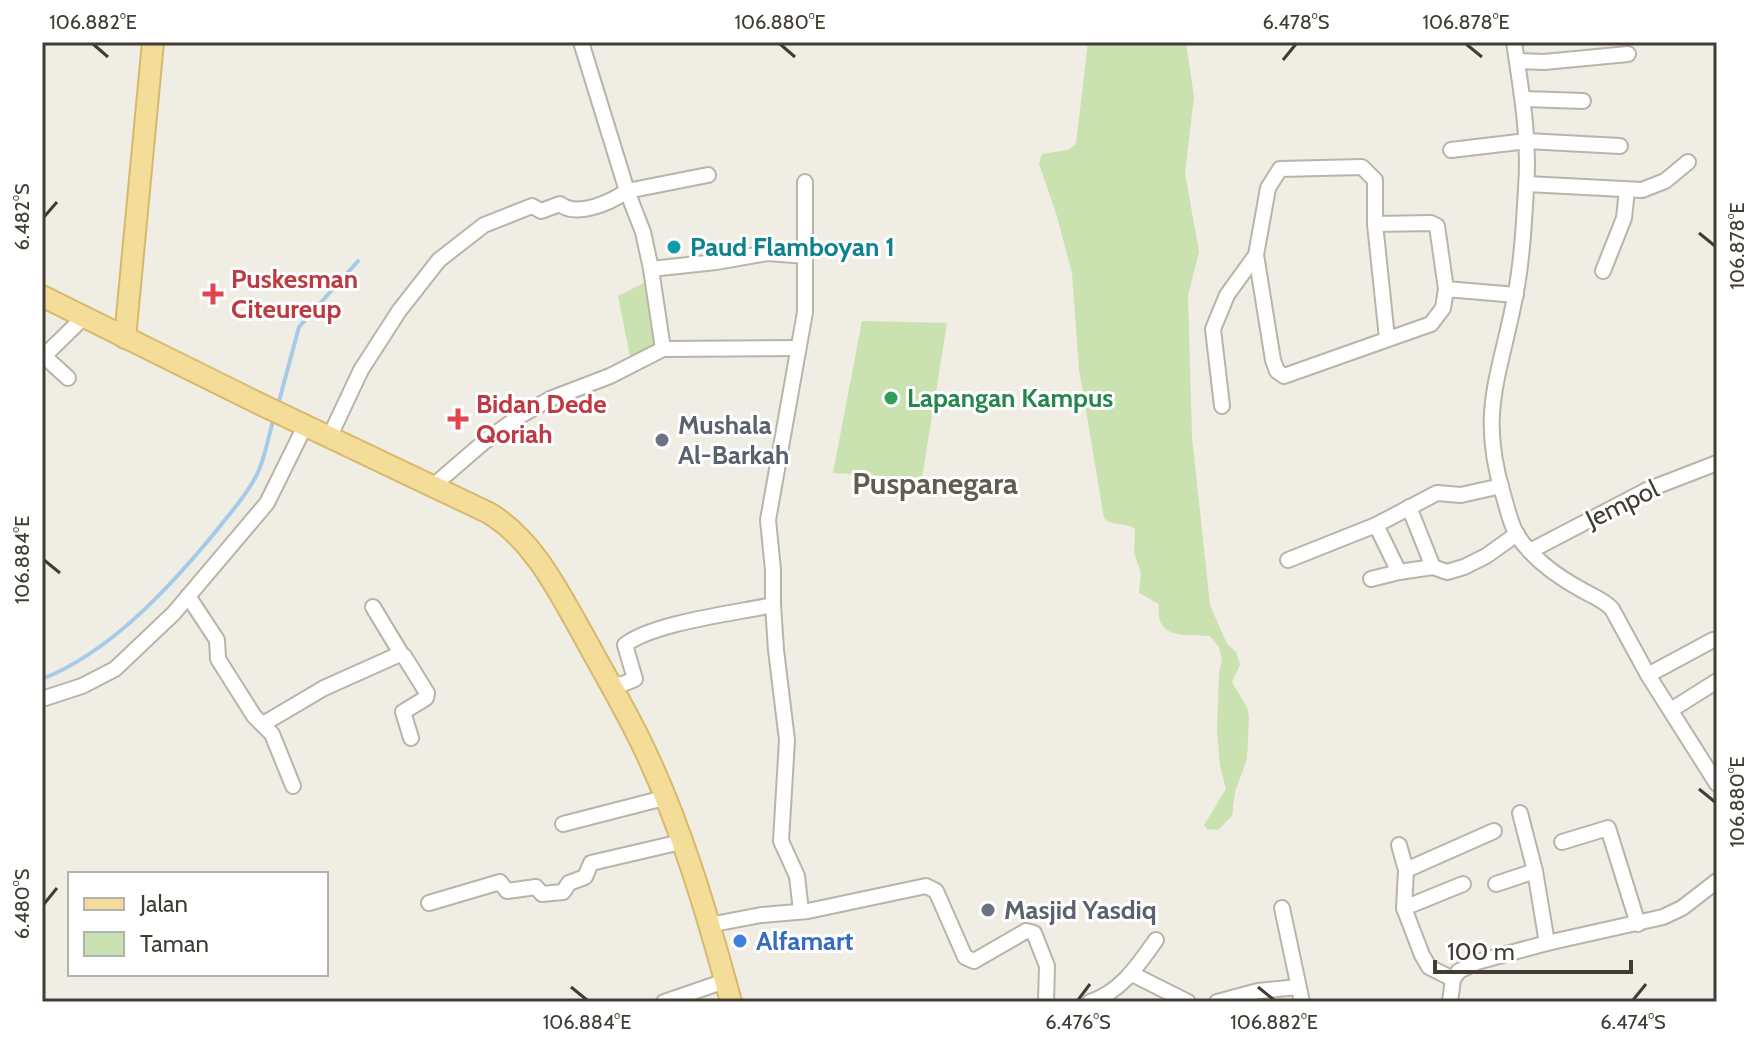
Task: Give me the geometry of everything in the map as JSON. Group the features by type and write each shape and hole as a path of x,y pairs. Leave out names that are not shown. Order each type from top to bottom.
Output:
{"main road":[{"path":"125,338 153,42"},
{"path":"42,296 300,424 489,513 521,537 553,582 640,740 681,842 731,1002"}],"street":[{"path":"581,42 627,191 643,232 663,349"},
{"path":"1514,42 1527,141 1527,184 1516,295 1498,366 1491,411 1492,452 1501,486 1517,534 1530,551 1563,578 1608,604 1648,675 1717,784"},
{"path":"1518,61 1544,62 1628,54"},
{"path":"1523,99 1583,101"},
{"path":"1451,150 1527,141 1620,146"},
{"path":"1527,184 1642,190 1665,181 1688,162"},
{"path":"1375,224 1431,223 1437,226 1446,289 1443,308 1431,324 1404,336 1387,338 1284,376 1277,371 1273,360 1256,255 1268,188 1278,171 1287,167 1362,167 1375,180 1375,224 1387,338"},
{"path":"329,438 361,370 399,311 439,260 484,225 532,206 541,211 560,204 566,208 581,209 616,199 627,191 708,175"},
{"path":"801,911 797,876 781,841 787,740 768,520 805,312 805,182"},
{"path":"1603,271 1624,218 1627,190"},
{"path":"651,269 768,253 806,256"},
{"path":"1222,406 1213,329 1227,295 1256,255"},
{"path":"1446,289 1516,295"},
{"path":"68,378 43,357 83,318"},
{"path":"433,486 520,416 550,399 610,376 663,349 798,348"},
{"path":"42,699 82,686 115,669 174,613 267,503 300,424"},
{"name":"Jempol","path":"1530,551 1647,490 1717,463"},
{"path":"1288,560 1376,525 1437,493 1461,495 1501,486"},
{"path":"1409,507 1433,567"},
{"path":"1376,525 1399,572"},
{"path":"1371,579 1433,567 1447,572 1464,567 1517,534"},
{"path":"188,596 217,640 218,659 254,716 278,746 293,786"},
{"path":"611,685 635,679 624,647 642,634 773,605"},
{"path":"373,607 427,693 426,698 403,712 411,738"},
{"path":"1648,675 1713,640"},
{"path":"263,724 324,688 402,655"},
{"path":"1671,710 1717,681"},
{"path":"563,824 664,798"},
{"path":"1520,813 1535,871 1547,943"},
{"path":"1562,842 1608,828 1638,924"},
{"path":"1406,870 1494,831"},
{"path":"429,903 500,882 507,891 536,887 542,894 563,892 569,883 585,877 591,863 681,842"},
{"path":"1399,845 1406,870 1404,908 1425,963 1434,972 1453,979"},
{"path":"1496,884 1535,871"},
{"path":"1451,1002 1453,979 1459,971 1477,962 1547,943 1638,924 1682,908 1717,881"},
{"path":"1404,908 1463,884"},
{"path":"709,925 801,911 922,885 936,891 969,960 974,961 1026,931 1034,933 1047,966 1046,1002"},
{"path":"1282,908 1302,1002"},
{"path":"1090,1002 1112,992 1132,974 1156,940"},
{"path":"1132,974 1188,1002"},
{"path":"664,1002 725,981"},
{"path":"1217,1002 1258,991 1298,987"}],"green space":[{"path":"1088,42 1186,42 1194,97 1185,173 1199,252 1188,295 1192,437 1210,605 1227,644 1236,652 1240,665 1232,682 1249,716 1247,759 1235,792 1232,816 1218,830 1207,829 1204,825 1226,789 1220,766 1217,730 1222,660 1219,647 1210,636 1173,633 1161,624 1159,604 1139,593 1141,573 1134,553 1135,529 1104,518 1079,369 1072,273 1039,164 1042,154 1068,150 1076,144"},
{"path":"646,282 658,345 630,356 618,296"},
{"name":"Lapangan Kampus","path":"862,321 947,323 922,478 833,473"}],"waterway":[{"path":"278,405 299,327 358,261"},
{"path":"42,679 67,667 116,635 180,573 251,486 261,464 274,417"}],"place":[{"name":"Paud Flamboyan 1","path":"674,247"},
{"name":"Puskesman Citeureup","path":"213,294"},
{"name":"Lapangan Kampus","path":"891,398"},
{"name":"Bidan Dede Qoriah","path":"458,419"},
{"name":"Mushala Al-Barkah","path":"662,440"},
{"name":"Masjid Yasdiq","path":"988,910"},
{"name":"Alfamart","path":"740,941"}],"district":[{"name":"Puspanegara","path":"935,484"}]}
